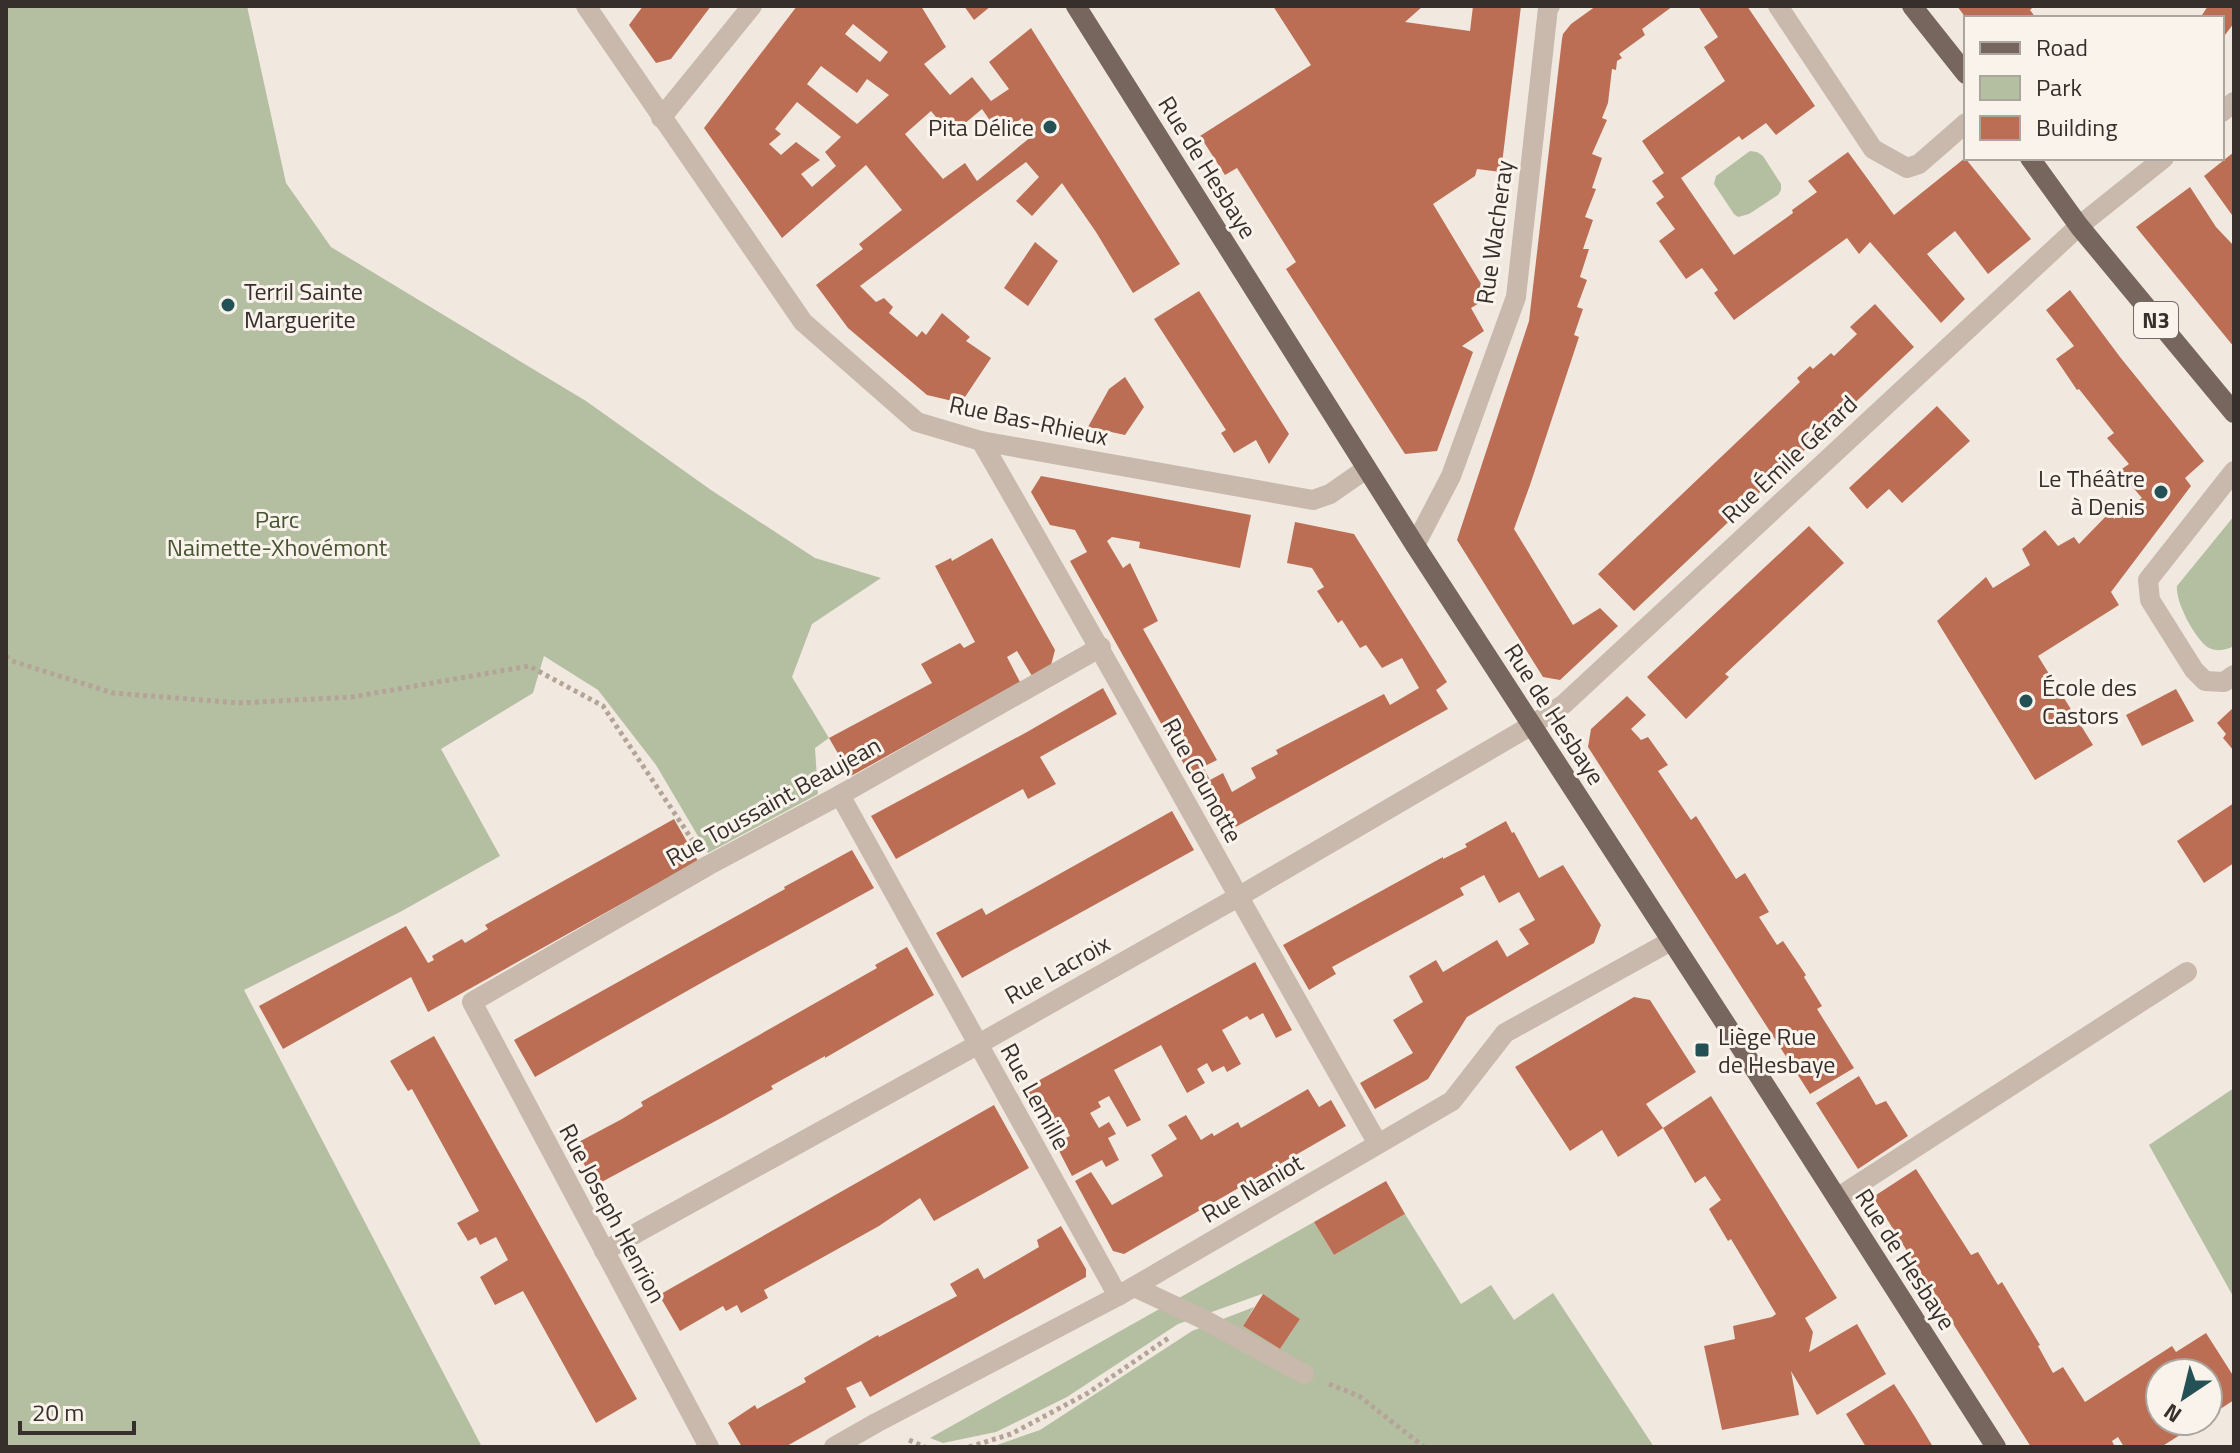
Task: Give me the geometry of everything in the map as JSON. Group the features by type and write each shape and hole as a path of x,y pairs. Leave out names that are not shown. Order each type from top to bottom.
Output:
{"main road":[{"name":"Rue de Hesbaye","path":"1076,6 1366,469 1996,1447"},
{"path":"1912,6 1964,71"},
{"name":"N3","path":"2031,160 2079,226 2234,413"}],"street":[{"name":"Rue Bas-Rhieux","path":"586,6 803,322 917,422 981,441 1313,500 1330,494 1366,469"},
{"path":"661,118 752,6"},
{"name":"Rue Wacheray","path":"1415,545 1451,476 1516,297 1550,6"},
{"path":"1778,6 1873,149 1907,168 1919,164 1964,125"},
{"name":"Rue Émile Gérard","path":"1532,725 1574,697 2079,226 2162,160"},
{"name":"Rue Counotte","path":"981,441 1101,647 1378,1144"},
{"path":"2234,471 2148,580 2150,600 2194,670 2205,681 2224,682 2234,675"},
{"name":"Rue Toussaint Beaujean","path":"472,1002 709,865 840,795 1101,647"},
{"name":"Rue Lacroix","path":"604,1251 977,1045 1532,725"},
{"name":"Rue Lemille","path":"840,795 977,1045 1126,1292"},
{"name":"Rue Naniot","path":"834,1447 1126,1292 1452,1101 1505,1033 1671,941"},
{"path":"1837,1198 2187,972"},
{"name":"Rue Joseph Henrion","path":"472,1002 709,1447"},
{"path":"1126,1292 1203,1319 1304,1374"}],"path":[{"path":"6,656 12,661 113,693 239,703 352,697 529,666 603,706 709,865"},
{"path":"969,1447 1011,1434 1088,1393 1159,1343 1203,1319"},
{"path":"1304,1374 1359,1396 1424,1447"}],"green space":[{"name":"Parc Naimette-Xhovémont","path":"6,6 247,6 286,183 331,247 586,401 711,490 815,558 881,578 812,624 792,677 829,738 815,748 818,794 708,853 656,765 598,690 544,656 533,693 441,749 500,856 400,912 244,990 482,1447 6,1447"},
{"path":"1750,151 1763,156 1781,184 1781,190 1749,214 1738,217 1714,184 1716,176"},
{"path":"2234,516 2234,646 2216,650 2204,644 2192,629 2179,601 2177,586"},
{"path":"2234,1088 2234,1298 2149,1145"},
{"path":"1405,1214 1461,1304 1491,1285 1514,1320 1553,1293 1654,1447 991,1447 1040,1430 1192,1331 1254,1307 1243,1326 1280,1349 1300,1319 1262,1294 1178,1324 1067,1397 996,1432 943,1443 930,1438 1314,1222 1334,1255"}],"building":[{"path":"643,6 711,6 671,59 656,63 629,25"},
{"path":"797,6 921,6 946,47 924,64 950,95 972,77 991,101 1009,89 989,62 1031,28 1180,264 1133,293 1062,183 1032,216 1016,201 1039,177 1026,162 860,286 876,302 884,298 893,307 889,313 917,337 922,331 926,335 942,313 970,337 966,341 991,358 961,403 927,395 848,328 816,285 863,249 859,244 902,210 866,165 782,238 704,128","holes":["853,24 888,52 880,62 845,34","821,66 857,93 867,79 889,95 857,124 807,84","797,102 841,137 825,152 836,166 812,187 801,174 820,160 796,142 781,155 769,144 781,134 775,129","982,109 1000,135 1022,118 1032,136 977,181 965,163 943,179 905,134 931,111 951,135"]},
{"path":"964,6 991,6 974,20"},
{"path":"1273,6 1423,6 1405,22 1470,31 1473,6 1521,6 1501,172 1477,169 1475,176 1433,204 1489,297 1471,308 1484,331 1462,346 1473,352 1437,451 1405,454 1286,269 1296,262 1237,168 1225,175 1200,136 1311,65"},
{"path":"1596,6 1673,6 1642,29 1645,35 1619,54 1622,58 1617,61 1616,70 1612,69 1608,103 1602,118 1607,120 1592,154 1602,158 1592,188 1596,189 1585,217 1593,220 1583,249 1589,249 1580,277 1587,280 1577,307 1583,309 1574,335 1579,337 1514,529 1573,625 1600,608 1618,626 1560,680 1543,677 1457,540 1529,321 1563,34 1571,24"},
{"path":"1698,6 1747,6 1815,106 1776,135 1766,123 1742,140 1739,136 1681,178 1734,255 1817,192 1808,181 1848,152 1894,215 1964,159 1967,160 2031,239 1988,274 1955,231 1927,254 1965,299 1941,323 1870,242 1859,254 1847,238 1734,320 1714,293 1718,290 1702,268 1686,279 1659,241 1675,229 1656,203 1664,197 1652,181 1664,173 1642,141 1725,81 1704,47 1718,37"},
{"path":"1957,6 2034,6 2030,10 2034,16 1964,16"},
{"path":"2208,6 2234,6 2234,23 2224,36 2224,16 2201,16"},
{"path":"2234,152 2234,214 2232,215 2204,176"},
{"path":"2190,187 2216,227 2234,246 2234,347 2136,227"},
{"path":"1035,242 1058,261 1028,306 1004,288"},
{"path":"2070,290 2204,461 2185,478 2191,486 2111,592 2119,605 2038,656 2093,745 2035,780 1937,621 1986,577 1993,588 2030,565 2022,549 2045,530 2058,546 2074,537 2079,544 2111,511 2114,519 2142,498 2119,471 2129,464 2107,438 2114,433 2077,390 2056,359 2074,346 2046,310"},
{"path":"1199,291 1289,434 1269,464 1256,440 1234,453 1221,433 1226,430 1154,319"},
{"path":"1875,304 1914,347 1634,611 1598,574 1800,382 1797,378 1831,353 1834,356 1857,334 1850,327"},
{"path":"1125,377 1144,407 1125,435 1088,427 1109,389"},
{"path":"1937,406 1970,441 1902,503 1889,489 1867,509 1849,488"},
{"path":"1041,476 1251,515 1240,568 1139,548 1140,542 1112,537 1107,541 1123,568 1130,563 1158,621 1143,629 1217,760 1203,767 1210,780 1223,773 1232,792 1256,778 1251,768 1278,754 1276,750 1384,694 1390,705 1419,688 1402,658 1382,668 1366,645 1360,648 1342,620 1338,623 1317,591 1324,587 1312,568 1287,563 1295,522 1354,534 1447,682 1436,690 1448,709 1223,834 1070,561 1087,552 1075,530 1050,525 1031,492"},
{"path":"1809,526 1844,563 1725,674 1729,677 1686,719 1647,677"},
{"path":"992,538 1055,650 1051,665 1032,676 1017,651 1007,657 1020,682 851,776 829,738 932,683 921,664 960,643 964,648 975,642 935,566 951,558 952,561"},
{"path":"1103,688 1117,714 1040,757 1056,784 1028,799 1023,789 896,859 871,816"},
{"path":"2176,689 2194,721 2142,746 2126,715"},
{"path":"1627,696 1646,715 1631,729 1641,740 1648,737 1668,765 1658,771 1691,820 1696,816 1736,879 1745,873 1769,912 1759,917 1777,945 1783,941 1806,975 1804,977 1822,1006 1817,1009 1854,1068 1810,1094 1588,747 1591,729"},
{"path":"2234,707 2234,751 2223,738 2226,734 2217,723"},
{"path":"2234,803 2234,863 2204,883 2177,841"},
{"path":"1172,811 1194,850 962,978 936,933 982,908 986,915"},
{"path":"674,819 698,861 428,1012 411,977 283,1049 259,1006 406,926 428,963 434,960 432,956 462,939 465,943 488,929 485,925"},
{"path":"1506,821 1539,878 1563,865 1601,925 1594,943 1467,1017 1428,1079 1375,1109 1360,1083 1413,1053 1393,1020 1423,1002 1409,976 1436,960 1443,972 1497,940 1507,957 1529,944 1519,929 1535,920 1519,892 1499,903 1484,875 1460,888 1464,895 1332,967 1336,974 1309,990 1283,945 1443,857 1467,847 1465,844"},
{"path":"852,850 874,888 535,1077 514,1040"},
{"path":"907,947 934,995 771,1086 773,1089 596,1185 573,1145 643,1106 641,1102 877,968 875,965"},
{"path":"1255,962 1292,1030 1276,1038 1263,1013 1250,1020 1247,1016 1222,1030 1241,1064 1227,1072 1224,1066 1212,1072 1207,1063 1197,1069 1205,1083 1187,1093 1161,1045 1114,1070 1141,1120 1127,1127 1109,1096 1098,1102 1101,1107 1090,1113 1099,1128 1109,1122 1116,1134 1108,1138 1119,1160 1106,1167 1102,1160 1072,1176 1055,1143 1070,1136 1063,1122 1048,1130 1025,1088"},
{"path":"1634,997 1650,1000 1696,1072 1646,1104 1663,1128 1618,1157 1602,1130 1570,1151 1515,1067"},
{"path":"434,1036 637,1399 596,1423 523,1291 495,1305 480,1277 508,1260 496,1237 480,1245 476,1237 468,1241 457,1223 479,1211 412,1089 408,1091 390,1061"},
{"path":"1859,1076 1876,1105 1886,1101 1908,1136 1858,1169 1816,1103"},
{"path":"1308,1089 1319,1107 1331,1100 1346,1126 1124,1254 1113,1251 1075,1181 1091,1172 1112,1205 1163,1176 1151,1155 1177,1139 1168,1125 1186,1115 1201,1140 1238,1122 1241,1128"},
{"path":"1711,1096 1837,1298 1805,1318 1813,1332 1809,1352 1857,1324 1886,1374 1817,1415 1791,1371 1799,1415 1722,1430 1704,1346 1735,1339 1733,1326 1776,1314 1731,1239 1728,1241 1709,1209 1721,1200 1705,1176 1695,1183 1663,1128"},
{"path":"994,1105 1029,1168 934,1221 920,1198 879,1226 764,1290 768,1298 741,1313 737,1305 726,1311 723,1306 680,1331 659,1295"},
{"path":"1916,1169 1971,1255 1978,1252 1998,1285 2002,1282 2053,1373 2063,1367 2085,1402 2144,1364 2144,1437 2177,1437 2161,1447 2124,1447 2118,1437 2112,1441 2115,1447 2031,1447 1873,1197"},
{"path":"1386,1181 1405,1214 1334,1255 1314,1222"},
{"path":"1061,1226 1086,1269 1086,1277 870,1397 861,1381 846,1388 856,1407 785,1447 742,1447 728,1423 755,1405 757,1409 806,1382 804,1378 878,1335 957,1296 950,1284 978,1268 984,1279 1039,1247 1037,1240"},
{"path":"1263,1294 1300,1319 1280,1349 1243,1326"},
{"path":"2206,1333 2221,1357 2155,1357 2172,1346 2176,1352"},
{"path":"2224,1361 2234,1377 2234,1400 2224,1407"},
{"path":"1894,1384 1933,1447 1866,1447 1846,1414"}],"place":[{"name":"Pita Délice","path":"1050,127"},
{"name":"Terril Sainte Marguerite","path":"228,305"},
{"name":"Le Théâtre à Denis","path":"2161,492"},
{"name":"École des Castors","path":"2026,701"},
{"name":"Liège Rue de Hesbaye","path":"1702,1050"}]}
